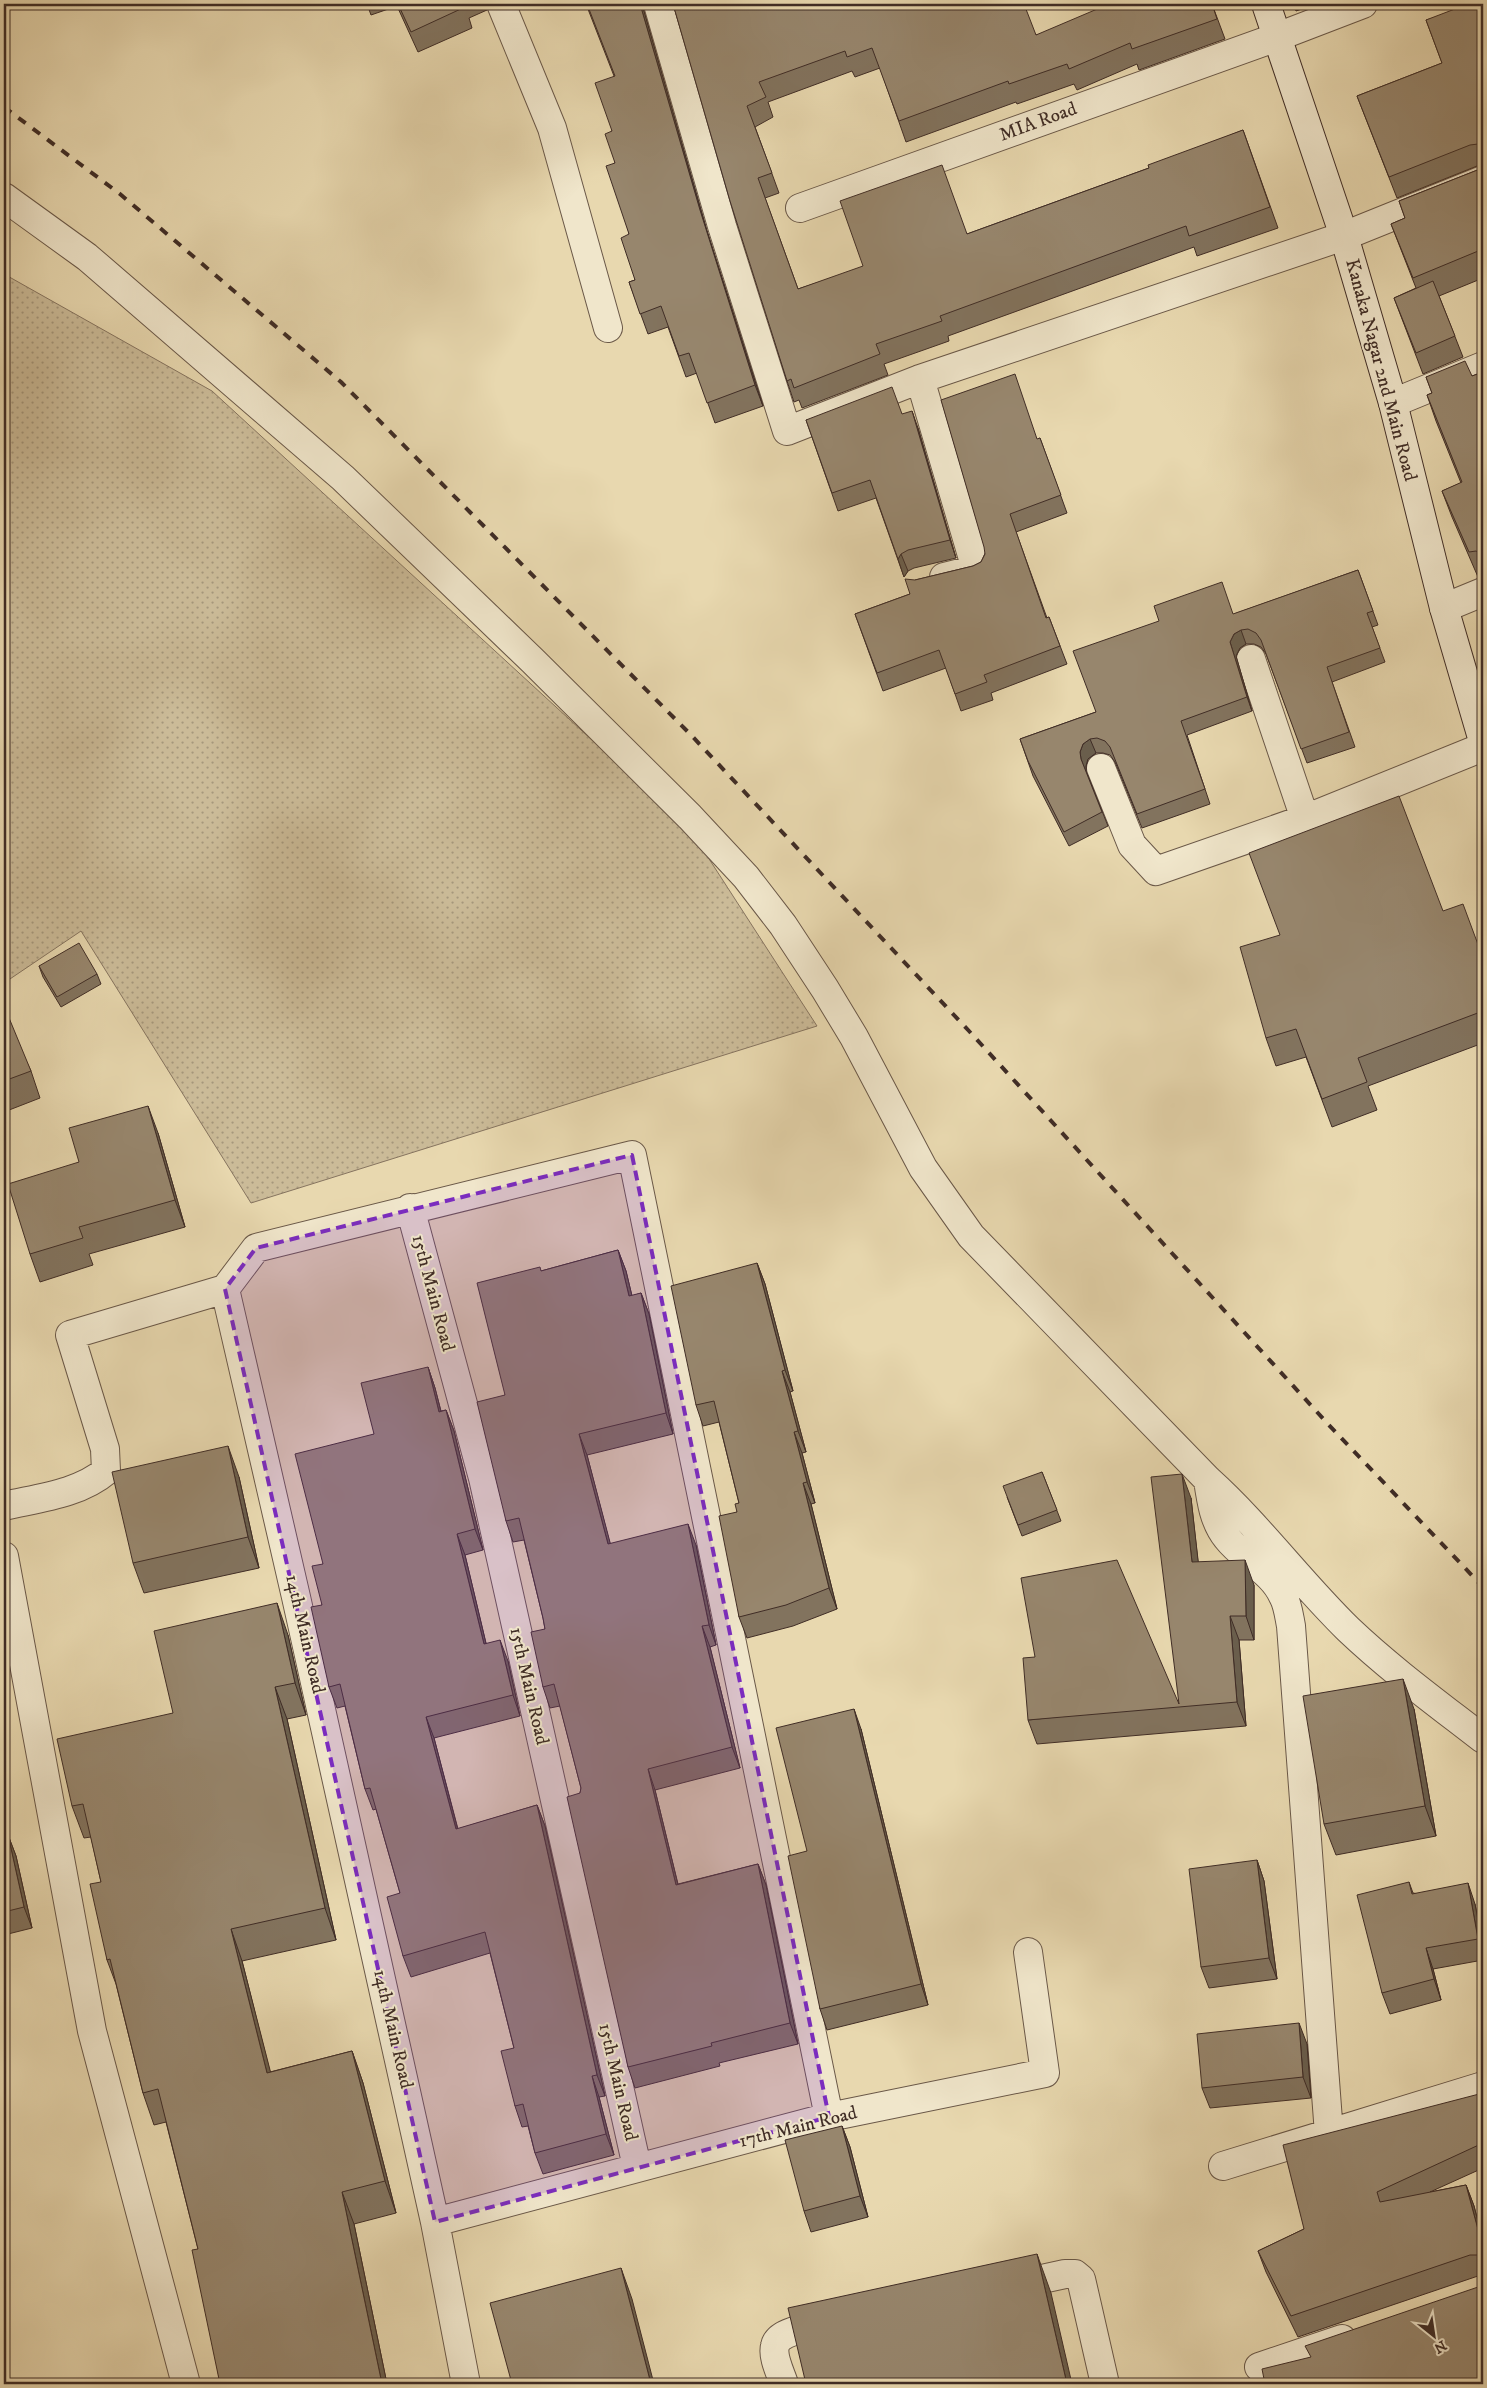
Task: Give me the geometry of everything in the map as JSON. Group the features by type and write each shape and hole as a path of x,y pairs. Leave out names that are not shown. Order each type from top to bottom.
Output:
{"street":[{"path":"502,4 552,128 608,328"},
{"path":"658,4 720,217 787,431 920,378 1344,236 1483,180"},
{"name":"Kanaka Nagar 2nd Main Road","path":"1266,4 1344,236 1393,403 1444,608 1483,741"},
{"name":"MIA Road","path":"800,208 1277,37 1363,4"},
{"path":"4,197 87,256 343,478 533,661 727,857 746,877 783,925 825,990 854,1037 923,1168 971,1236 1208,1480 1233,1503 1348,1629 1483,1739"},
{"path":"1393,403 1483,366"},
{"path":"918,583 976,569 920,378"},
{"path":"1444,608 1483,592"},
{"path":"1251,659 1305,819"},
{"path":"1101,768 1132,845 1156,871 1305,819 1483,748"},
{"path":"4,1506 70,1490 94,1481 106,1471 105,1449 70,1335 226,1289 256,1248 632,1154 829,2118"},
{"name":"15th Main Road","path":"410,1208 483,1478 637,2167"},
{"name":"14th Main Road","path":"226,1289 299,1606 435,2222 466,2384"},
{"path":"1208,1480 1212,1509 1218,1524 1227,1539 1273,1581 1283,1596 1291,1626 1329,2134"},
{"path":"4,1556 92,2031 186,2384"},
{"name":"17th Main Road","path":"435,2222 637,2167 829,2118 1045,2073 1028,1952"},
{"path":"1223,2166 1483,2086"},
{"path":"988,2290 1065,2274 1075,2274 1081,2279 1105,2384"},
{"path":"784,2384 774,2346 779,2337 786,2333 853,2319"},
{"path":"1259,2367 1362,2332"}],"highlighted area":[{"path":"632,1155 829,2117 435,2222 225,1289 256,1248"}],"shaded area":[{"path":"4,274 212,391 691,831 817,1026 251,1203 81,931 4,983"}],"building":[{"path":"398,4 463,4 465,7 411,32"},
{"path":"587,4 640,4 700,210 755,385 707,403 689,353 679,356 661,306 640,314 629,282 635,280 621,238 629,234 606,166 615,163 605,134 612,131 595,83 615,76"},
{"path":"673,4 760,4 760,6 766,4 1024,4 1036,35 1109,4 1212,4 1217,19 1132,49 1130,43 1069,69 1067,64 1009,84 1008,81 899,121 872,48 847,57 845,51 759,82 766,97 747,106 772,173 758,178 798,289 863,266 840,201 942,165 967,234 1149,168 1148,165 1243,130 1270,207 1189,236 1186,226 940,316 942,321 876,344 880,354 794,388 791,379 787,381 730,201"},
{"path":"1468,4 1483,4 1483,147 1478,144 1470,145 1389,177 1357,96 1442,63 1426,20"},
{"path":"1483,166 1483,249 1413,278 1391,224 1405,218 1399,201 1480,169"},
{"path":"1433,281 1455,336 1416,353 1394,298"},
{"path":"1465,361 1472,376 1483,372 1483,555 1476,551 1469,552 1442,491 1462,482 1427,395 1432,393 1426,377"},
{"path":"1015,374 1037,439 1040,438 1061,495 1010,514 1046,618 1049,617 1060,646 984,675 987,682 955,694 939,650 877,673 855,614 910,594 905,579 915,580 973,566 981,562 985,554 941,400"},
{"path":"892,387 902,414 912,411 950,540 908,550 901,554 898,559 870,480 832,493 806,420"},
{"path":"1358,570 1373,611 1367,613 1380,648 1327,667 1349,732 1301,749 1261,640 1256,633 1248,629 1241,630 1234,634 1230,642 1247,697 1181,721 1205,789 1137,814 1110,747 1105,741 1097,738 1090,739 1083,744 1080,752 1081,759 1102,812 1064,832 1028,761 1020,739 1096,712 1073,651 1159,621 1154,606 1222,582 1233,614"},
{"path":"1399,796 1443,911 1463,904 1483,958 1483,1011 1358,1058 1367,1082 1322,1099 1296,1029 1266,1038 1240,947 1280,935 1249,853"},
{"path":"79,943 97,974 57,997 39,966"},
{"path":"7,1013 31,1071 4,1081 4,1014"},
{"path":"148,1106 175,1200 79,1227 83,1238 30,1254 8,1184 79,1162 69,1128"},
{"path":"618,1250 629,1296 641,1293 666,1413 579,1434 608,1544 688,1524 709,1625 702,1626 732,1747 648,1769 676,1885 758,1864 790,2023 711,2043 712,2046 628,2067 567,1797 580,1793 581,1788 554,1684 543,1687 531,1632 545,1629 543,1618 519,1518 506,1521 477,1402 505,1395 477,1283 540,1267 541,1271"},
{"path":"757,1263 785,1370 782,1371 798,1431 794,1432 807,1482 803,1483 829,1588 786,1605 739,1617 719,1516 737,1512 735,1504 739,1503 714,1401 696,1405 671,1286"},
{"path":"428,1367 439,1412 446,1410 475,1529 457,1534 484,1644 500,1640 513,1695 426,1717 456,1829 537,1805 597,2075 592,2076 606,2134 535,2153 523,2104 515,2106 501,2051 514,2048 485,1932 403,1956 387,1897 400,1893 370,1788 365,1789 340,1684 329,1687 311,1607 322,1605 312,1566 323,1564 295,1454 374,1434 361,1383"},
{"path":"228,1446 248,1537 133,1563 112,1472"},
{"path":"1042,1472 1057,1510 1018,1525 1003,1486"},
{"path":"1182,1474 1192,1562 1245,1560 1246,1616 1230,1616 1237,1702 1028,1720 1023,1658 1035,1657 1021,1578 1117,1560 1179,1704 1151,1477"},
{"path":"277,1603 295,1683 275,1687 325,1908 231,1929 267,2073 352,2051 385,2181 342,2192 382,2384 220,2384 192,2250 198,2249 158,2089 143,2093 110,1959 107,1960 90,1884 101,1882 83,1804 72,1806 57,1739 173,1713 154,1631"},
{"path":"1403,1679 1425,1806 1324,1824 1303,1696"},
{"path":"854,1709 921,1984 820,2009 788,1856 807,1851 776,1728"},
{"path":"8,1835 24,1907 4,1912 4,1836"},
{"path":"1257,1860 1269,1958 1201,1967 1189,1869"},
{"path":"1409,1882 1412,1894 1468,1883 1478,1939 1426,1948 1434,1979 1382,1993 1357,1895"},
{"path":"1299,2023 1303,2077 1202,2088 1197,2034"},
{"path":"1483,2093 1483,2143 1377,2192 1380,2202 1466,2185 1483,2248 1483,2258 1479,2255 1470,2255 1291,2316 1258,2251 1304,2229 1283,2145"},
{"path":"842,2126 860,2196 804,2211 785,2140"},
{"path":"1037,2254 1067,2384 806,2384 788,2308"},
{"path":"621,2268 651,2384 512,2384 490,2303"},
{"path":"1483,2285 1483,2384 1265,2384 1262,2369 1311,2357 1305,2346"}],"railway":[{"path":"4,107 120,194 341,382 691,735 969,1031 1328,1424 1483,1587"}]}
